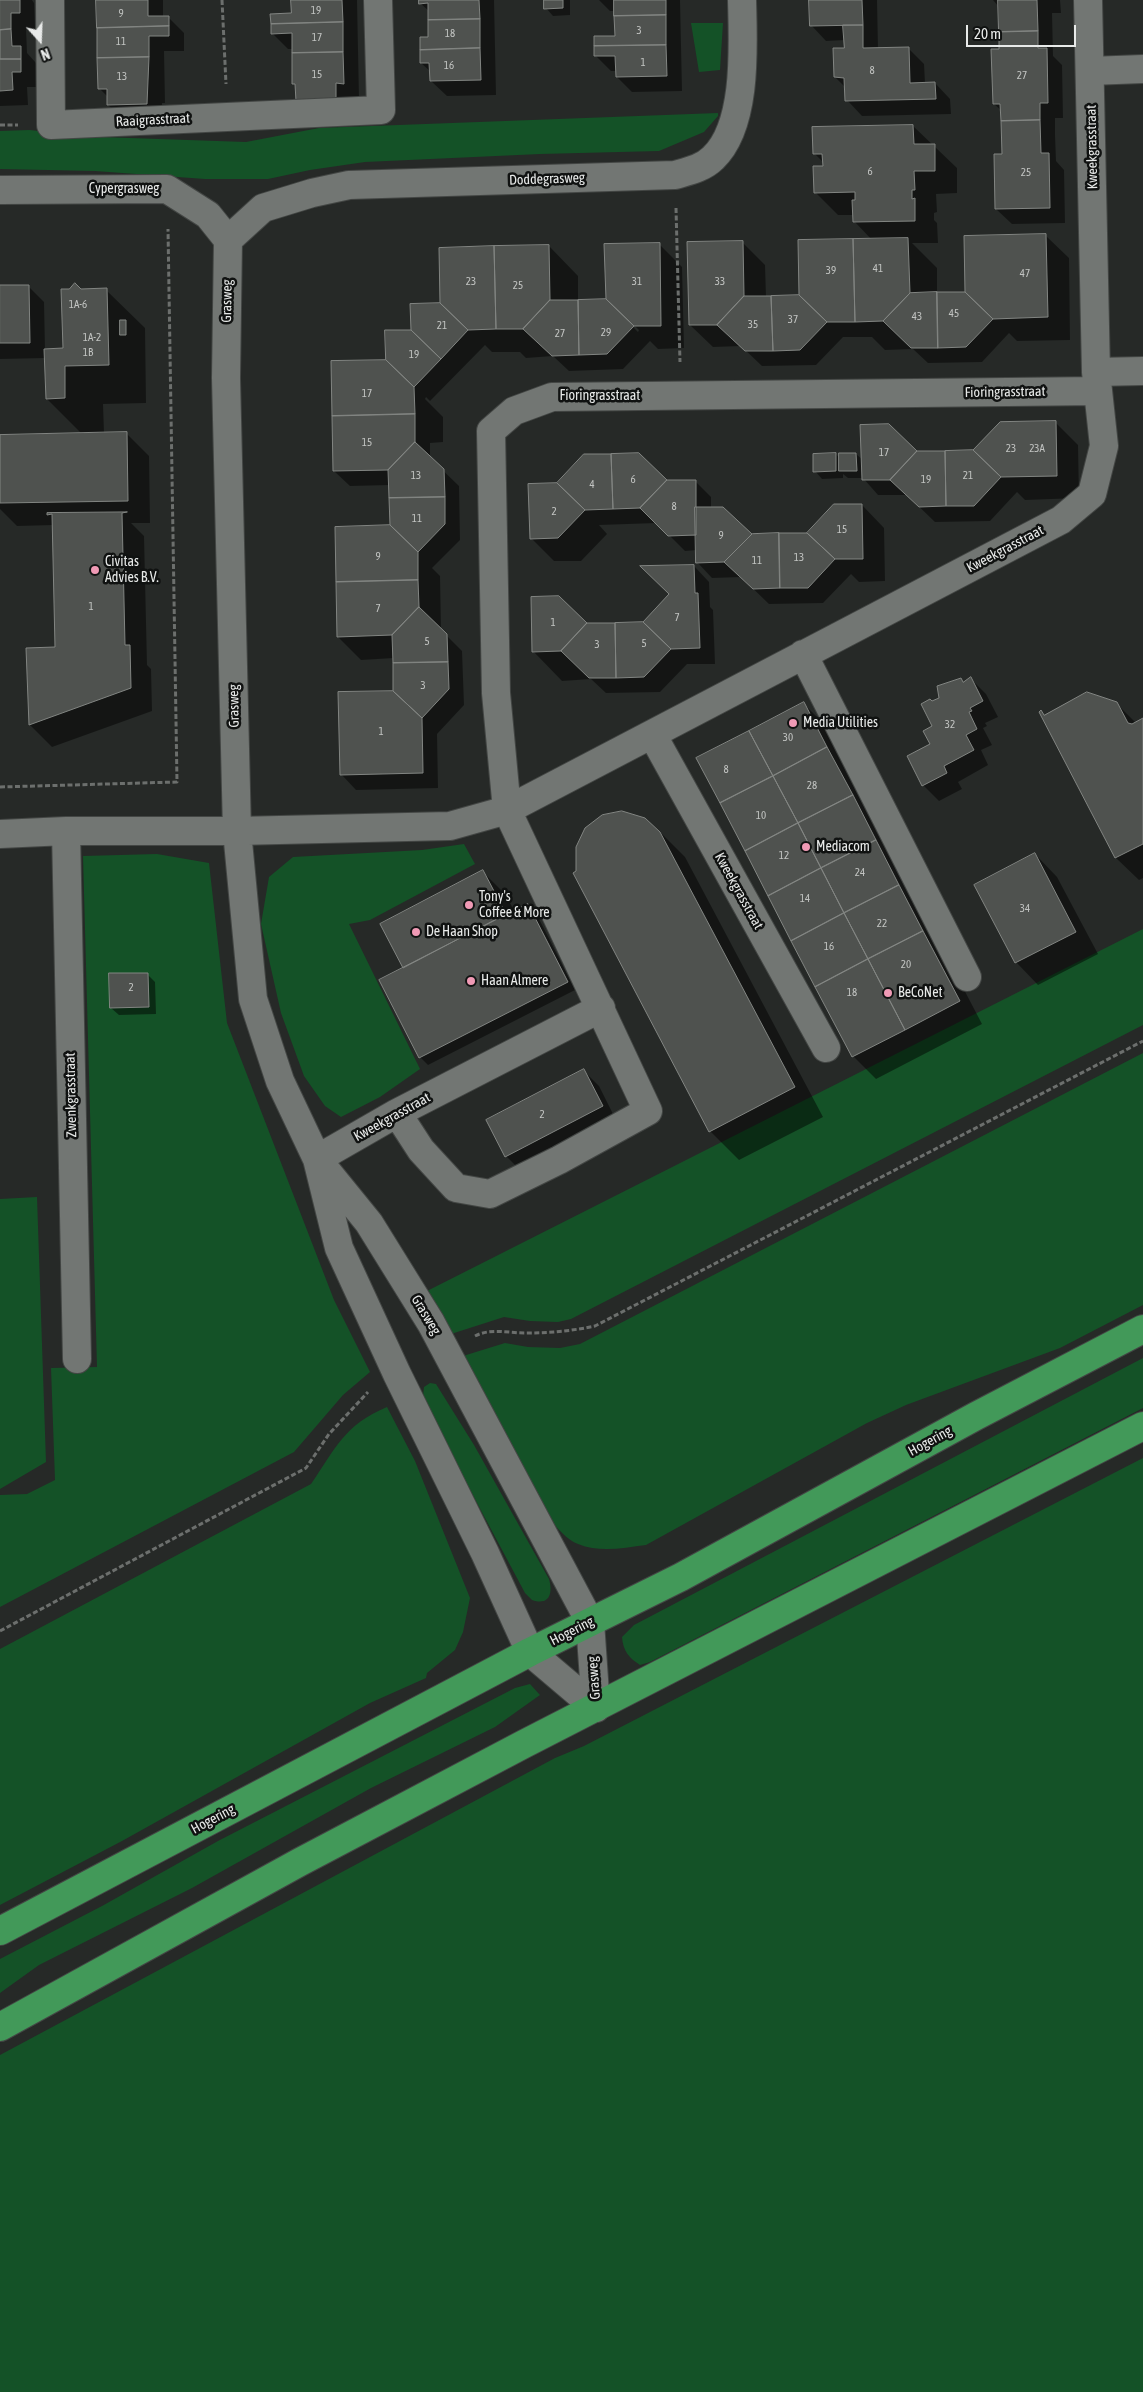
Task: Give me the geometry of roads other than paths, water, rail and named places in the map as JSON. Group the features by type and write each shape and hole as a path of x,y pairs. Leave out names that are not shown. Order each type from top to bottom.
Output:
{"highway":[{"name":"Hogering","path":"0,1931 530,1652 681,1577 976,1416 1143,1330"},
{"path":"0,2027 300,1862 1143,1426"}],"street":[{"name":"Raaigrasstraat","path":"50,0 51,125 381,110 378,0"},
{"name":"Doddegrasweg","path":"228,240 263,208 312,193 348,186 675,175 697,169 714,158 724,142 739,102 743,67 742,0"},
{"name":"Kweekgrasstraat","path":"237,831 450,826 507,810 1061,520 1092,494 1104,446 1097,382 1088,0"},
{"path":"1090,71 1143,69"},
{"name":"Cypergrasweg","path":"0,190 167,189 208,215 228,240"},
{"name":"Grasweg","path":"228,240 226,378 237,831 253,999 280,1081 317,1160 339,1248 530,1652 596,1708"},
{"path":"1097,382 1143,371"},
{"name":"Fioringrasstraat","path":"507,810 496,693 491,431 514,411 552,397 680,396 1097,382"},
{"path":"803,654 967,976"},
{"name":"Kweekgrasstraat","path":"652,734 826,1048"},
{"path":"397,1113 421,1150 456,1188 490,1194 559,1160 648,1111 507,810"},
{"path":"0,834 66,831 237,831"},
{"name":"Zwenkgrasstraat","path":"66,831 77,1359"},
{"name":"Kweekgrasstraat","path":"317,1160 397,1113 601,1008"},
{"name":"Grasweg","path":"317,1160 369,1223 431,1322 590,1622 596,1708"}],"place":[{"name":"Civitas Advies B.V.","path":"95,570"},
{"name":"Media Utilities","path":"793,723"},
{"name":"Mediacom","path":"806,847"},
{"name":"Tony's Coffee & More","path":"469,905"},
{"name":"De Haan Shop","path":"416,932"},
{"name":"Haan Almere","path":"471,981"},
{"name":"BeCoNet","path":"888,993"}]}
